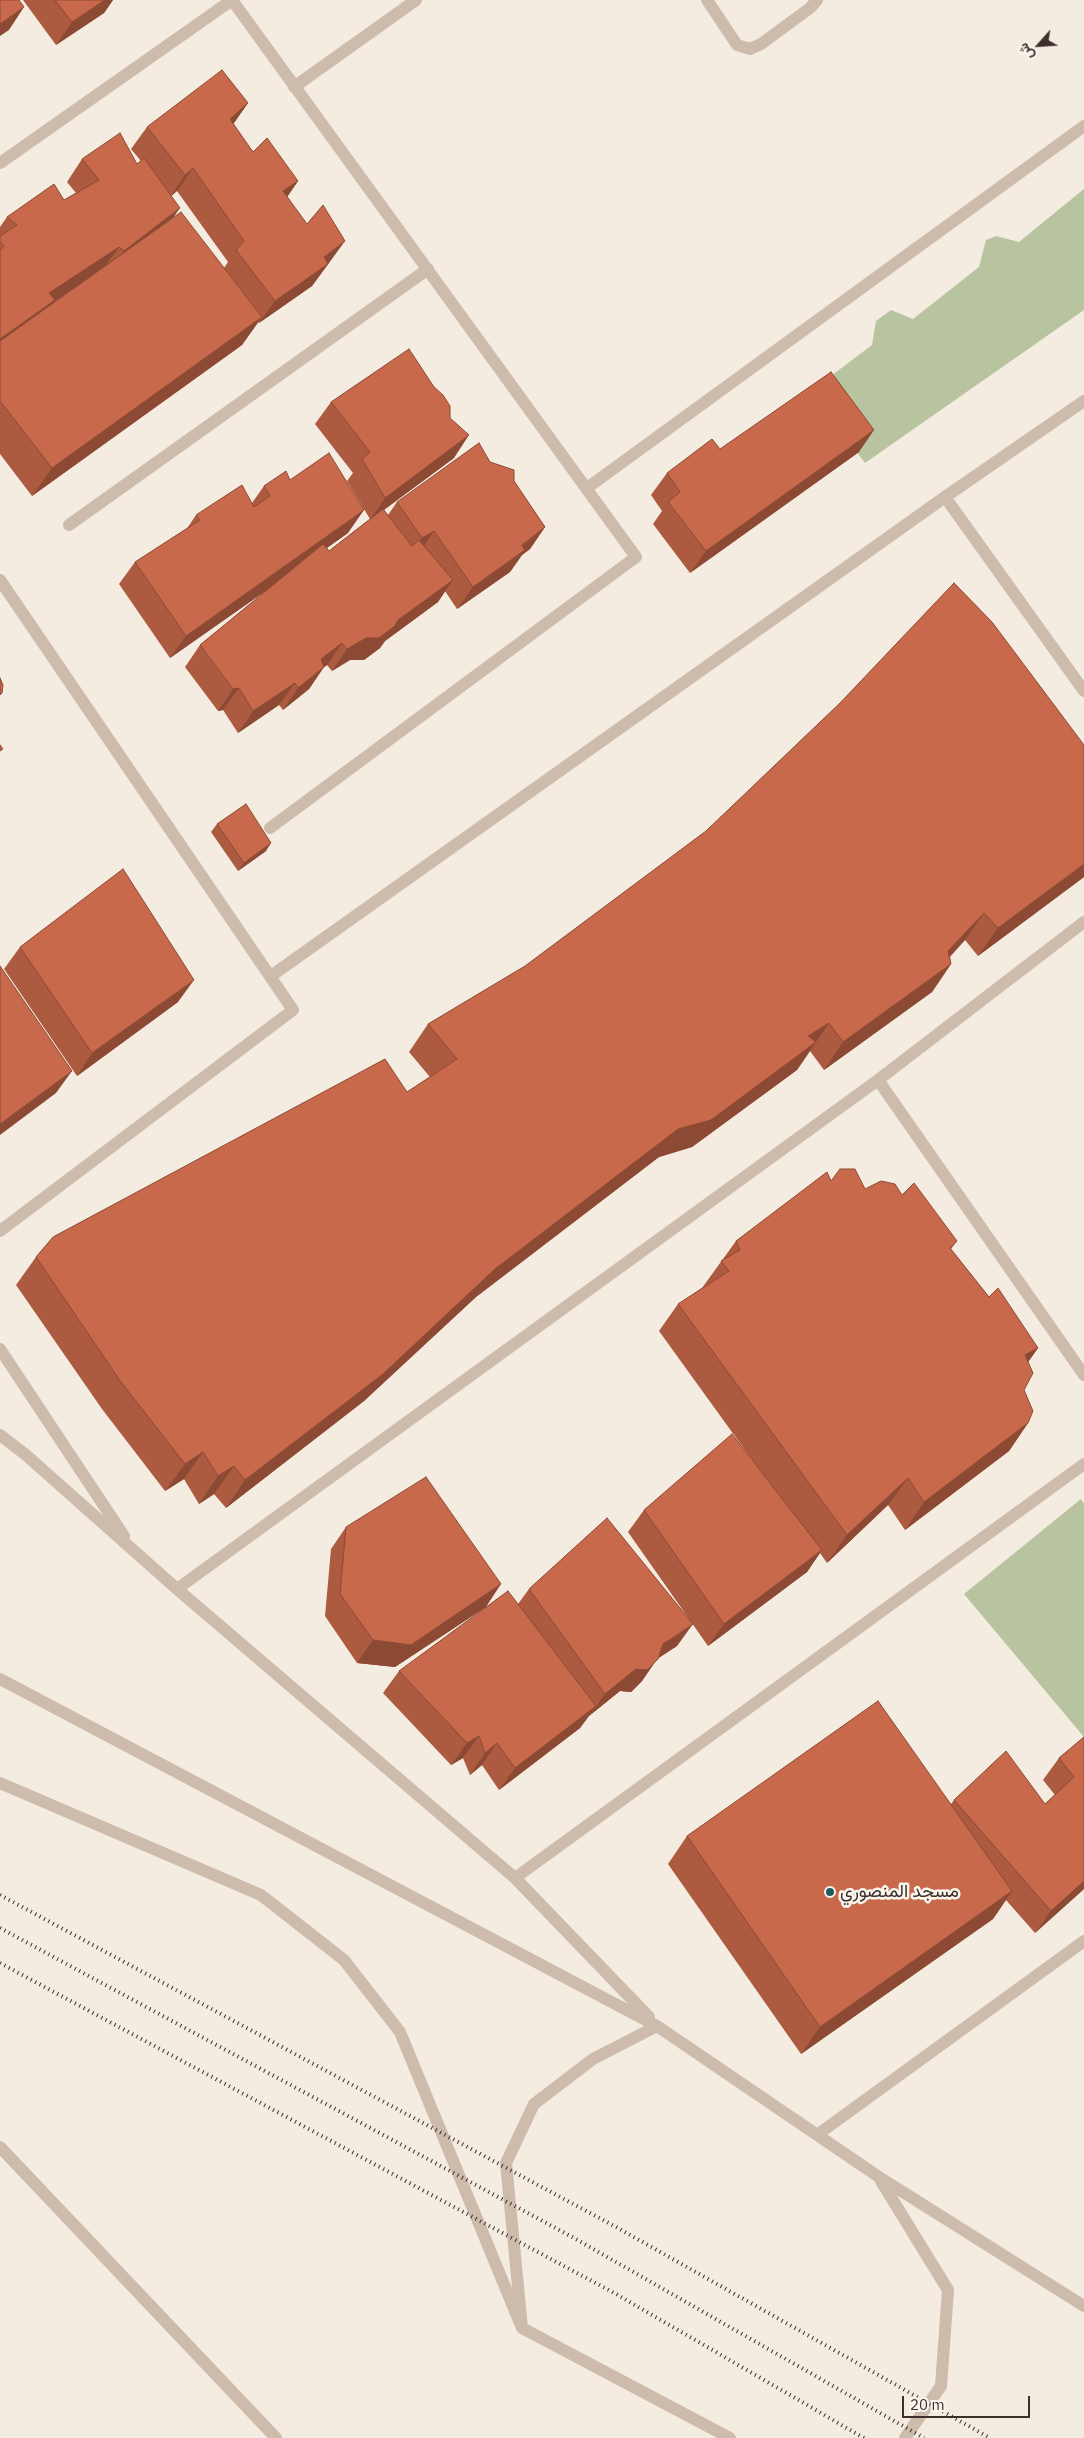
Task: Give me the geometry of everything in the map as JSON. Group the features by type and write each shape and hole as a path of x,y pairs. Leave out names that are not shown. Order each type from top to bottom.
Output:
{"street":[{"path":"0,163 232,0 636,557 270,828"},
{"path":"294,87 416,0"},
{"path":"707,0 737,46 750,49 761,44 810,8 817,0"},
{"path":"587,488 1084,126"},
{"path":"69,525 428,269"},
{"path":"271,976 945,497 1084,401"},
{"path":"945,497 1084,691"},
{"path":"0,580 293,1010 0,1231"},
{"path":"177,1590 878,1080 1084,922"},
{"path":"878,1080 1084,1375"},
{"path":"0,1349 134,1551"},
{"path":"0,1435 26,1455 177,1590 515,1878 657,2026"},
{"path":"515,1878 1084,1464"},
{"path":"0,1679 657,2026 879,2178 1084,2306"},
{"path":"0,1783 261,1895 344,1960 400,2032 522,2328 730,2438"},
{"path":"817,2135 1084,1941"},
{"path":"522,2328 506,2164 534,2104 593,2059 657,2026"},
{"path":"0,2147 276,2438"},
{"path":"879,2178 948,2290 941,2386 905,2438"}],"green space":[{"path":"1084,189 1084,310 865,463 811,391 872,345 876,321 891,310 913,319 979,267 986,240 996,236 1019,242"},
{"path":"1081,1499 1084,1504 1084,1737 964,1594"}],"building":[{"path":"0,0 19,0 24,7 0,24"},
{"path":"55,0 105,0 72,22"},
{"path":"222,70 248,103 230,119 253,152 267,138 298,181 283,191 307,224 323,205 345,241 324,257 328,264 275,301 236,250 244,241 193,168 185,175 147,127"},
{"path":"120,133 137,164 144,158 180,208 124,251 119,247 49,293 55,300 0,339 0,251 4,246 0,242 0,236 17,225 7,217 54,184 64,200 99,180 82,159"},
{"path":"181,212 262,317 52,468 0,401 0,341"},
{"path":"409,349 434,387 443,395 450,406 450,418 469,435 385,498 362,459 370,452 331,402"},
{"path":"831,372 874,430 706,551 668,502 680,492 667,473 712,439 720,449"},
{"path":"479,443 490,462 514,470 514,481 545,527 522,545 525,550 473,587 434,531 422,538 397,502"},
{"path":"329,453 364,510 186,636 135,562 200,520 196,515 242,485 254,507 270,496 264,486 286,471 290,480"},
{"path":"383,509 412,546 419,540 453,580 398,620 395,626 379,638 366,638 347,649 342,643 321,659 324,667 298,688 295,683 253,711 239,688 233,689 200,645 323,544 329,551"},
{"path":"954,583 992,622 1084,745 1084,864 998,928 984,913 948,951 951,964 843,1042 829,1023 808,1036 816,1042 711,1120 678,1129 495,1269 383,1374 245,1480 234,1466 218,1476 203,1452 185,1464 121,1382 36,1257 53,1237 385,1059 407,1092 457,1059 428,1024 525,966 706,831 840,703"},
{"path":"0,678 3,685 0,695"},
{"path":"246,804 271,843 244,863 217,824"},
{"path":"123,869 194,980 92,1053 20,947"},
{"path":"0,966 72,1071 0,1124"},
{"path":"840,1169 855,1169 865,1189 881,1181 895,1184 902,1195 914,1183 957,1241 950,1248 989,1297 998,1288 1038,1348 1025,1355 1033,1373 1024,1390 1033,1411 1028,1423 924,1502 908,1478 847,1535 678,1304 729,1271 721,1261 740,1250 736,1241 827,1172 831,1181"},
{"path":"732,1434 822,1550 724,1624 644,1510"},
{"path":"426,1477 501,1584 411,1645 373,1640 340,1594 346,1527"},
{"path":"607,1518 693,1624 663,1644 658,1659 647,1670 636,1669 605,1694 529,1589"},
{"path":"508,1591 596,1706 515,1768 497,1743 485,1753 479,1736 467,1743 399,1671"},
{"name":"مسجد المنصوري","path":"878,1701 1012,1891 820,2027 687,1836"},
{"path":"1084,1737 1084,1881 1051,1911 954,1800 1006,1751 1045,1804 1074,1777 1059,1758"}],"railway":[{"path":"0,1895 616,2227 990,2438"},
{"path":"0,1928 574,2238 924,2438"},
{"path":"0,1963 616,2294 864,2438"}],"place":[{"name":"مسجد المنصوري","path":"830,1892"}]}
